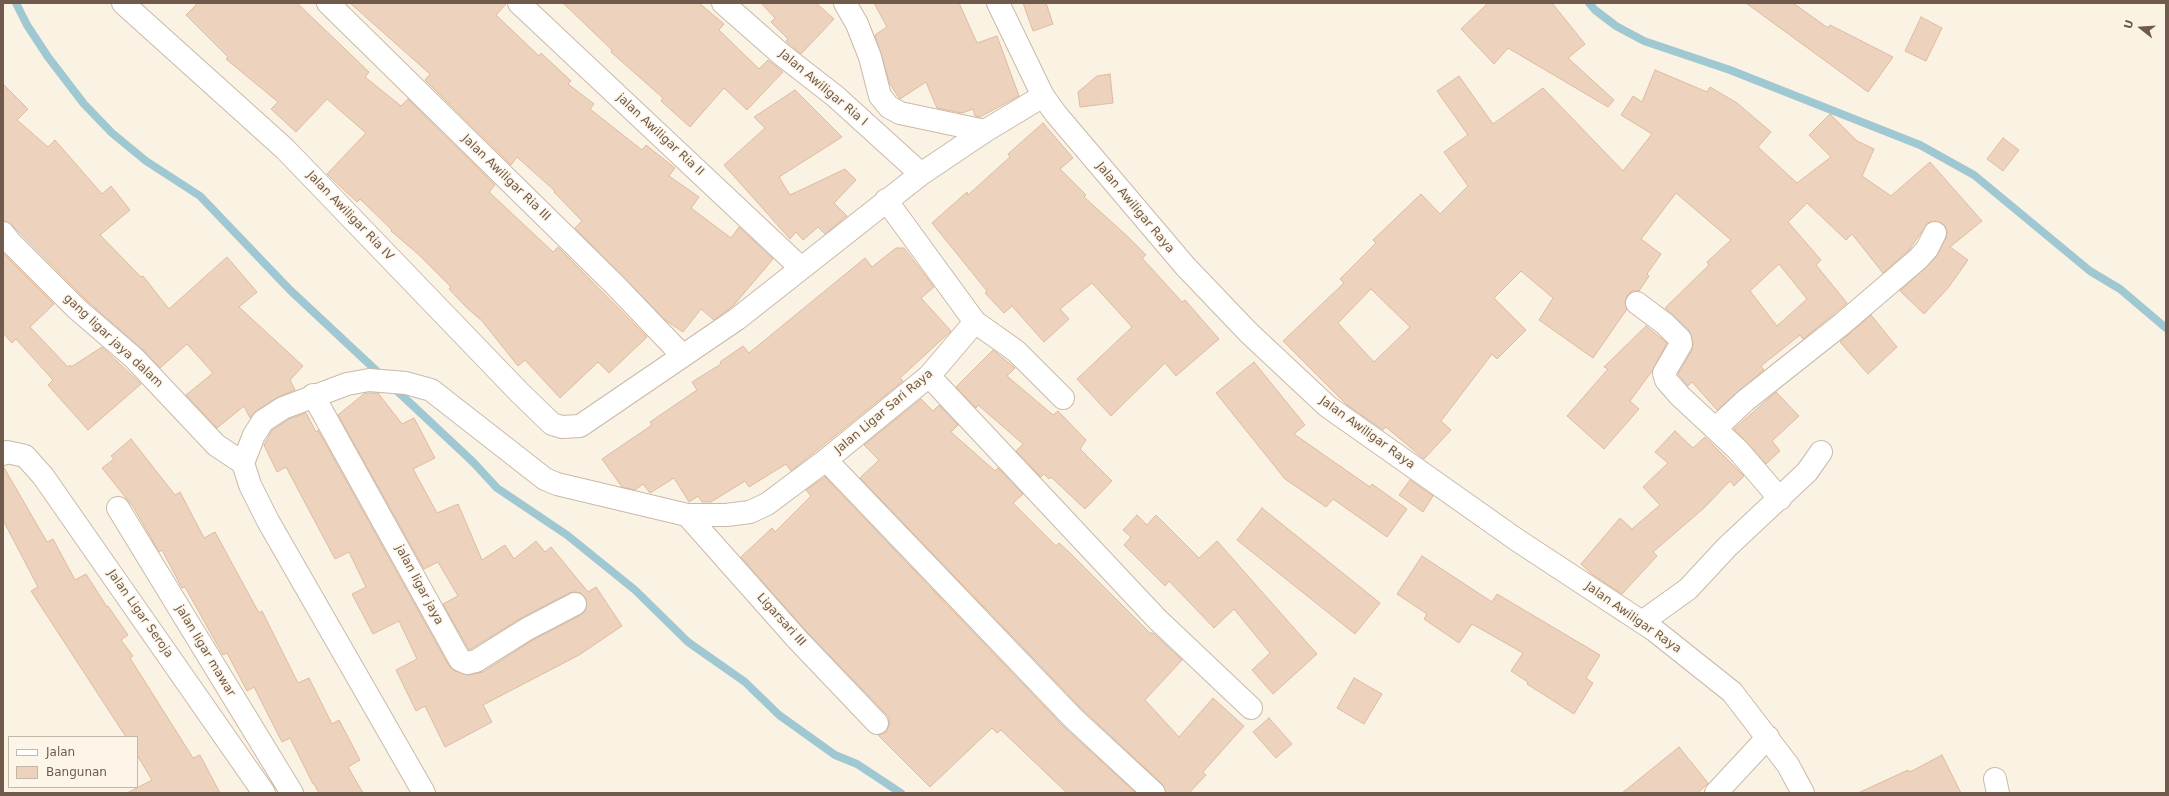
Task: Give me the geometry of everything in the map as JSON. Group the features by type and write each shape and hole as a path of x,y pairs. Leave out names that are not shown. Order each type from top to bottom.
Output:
{"street":[{"name":"Jalan Awiligar Ria IV","path":"124,3 285,149 552,424 562,428 580,426 682,355"},
{"name":"Jalan Awiligar Ria III","path":"328,3 615,284 682,355"},
{"name":"jalan Awiligar Ria II","path":"519,3 801,268"},
{"name":"Jalan Awiligar Ria I","path":"723,3 781,54 835,96 921,174"},
{"path":"845,3 857,24 867,50 880,96 888,107 900,113 985,131"},
{"name":"Jalan Awiligar Raya","path":"998,3 1043,96 1185,266 1249,333 1327,406 1517,540 1669,641 1732,692 1788,765 1803,793"},
{"path":"682,355 737,319 886,200 921,174 985,131 1043,96"},
{"path":"886,200 975,322 1016,351 1063,398"},
{"name":"gang ligar jaya dalam","path":"3,233 11,244 77,309 134,358 216,445 243,463"},
{"path":"1716,428 1746,400 1842,324 1918,259 1926,249 1935,233"},
{"path":"1637,303 1680,339 1681,344 1664,373 1666,380 1680,396 1716,428 1754,467 1780,498"},
{"name":"Jalan Ligar Sari Raya","path":"243,463 254,435 263,421 283,408 347,384 369,380 406,383 431,390 545,480 687,515 726,515 750,512 767,504 826,460 929,376 975,322"},
{"path":"929,376 1157,619 1251,708"},
{"name":"jalan ligar jaya","path":"313,396 460,660 467,663 476,661 527,629 575,604"},
{"name":"Jalan Ligar Seroja","path":"3,454 7,452 24,456 44,476 264,793"},
{"path":"1642,622 1688,589 1727,547 1807,472 1821,452"},
{"path":"826,460 1073,718 1154,793"},
{"path":"243,463 250,485 268,521 424,793"},
{"name":"jalan ligar mawar","path":"118,508 292,793"},
{"name":"Ligarsari III","path":"687,515 797,638 878,723"},
{"path":"1716,793 1768,737"}],"building":[{"path":"198,3 297,3 369,72 365,77 401,106 408,99 495,185 489,192 553,252 558,247 647,337 609,373 598,362 560,398 525,360 518,366 482,321 449,289 451,287 418,254 391,231 392,230 360,199 357,202 327,174 366,133 327,99 296,132 271,109 278,102 226,59 228,57 186,15"},
{"path":"350,3 507,3 496,15 539,56 541,53 571,81 568,84 594,104 590,109 642,150 646,145 675,168 669,176 699,197 691,208 731,238 739,227 773,259 734,305 714,320 701,309 683,332 665,320 575,228 582,221 554,192 555,191 517,157 511,165 425,80 430,74"},
{"path":"563,3 699,3 724,24 719,30 759,69 768,60 783,72 747,110 724,88 690,127 661,101 663,98 611,52 612,50"},
{"path":"761,3 816,3 834,19 801,54 786,41 788,39 771,22 775,18"},
{"path":"874,3 959,3 977,43 997,36 1019,96 980,117 975,116 973,109 962,113 937,108 926,82 900,99 890,84 875,35 887,27"},
{"path":"1023,3 1046,3 1053,24 1033,31"},
{"path":"1488,3 1552,3 1585,44 1568,58 1614,100 1608,107 1508,48 1494,64 1461,29"},
{"path":"1746,3 1793,3 1828,28 1830,25 1893,57 1868,92"},
{"path":"1921,17 1942,28 1926,61 1905,51"},
{"path":"1655,70 1707,92 1710,87 1737,103 1771,132 1758,147 1797,183 1831,157 1809,135 1830,114 1857,141 1874,149 1862,176 1891,196 1930,162 1982,221 1950,247 1968,260 1948,288 1924,314 1900,291 1936,257 1946,238 1947,232 1945,226 1935,221 1928,223 1909,250 1883,273 1852,234 1846,240 1807,203 1788,222 1821,260 1816,265 1847,303 1803,339 1800,335 1761,366 1764,370 1717,410 1692,382 1688,386 1678,374 1692,350 1693,342 1689,330 1665,308 1709,265 1707,262 1731,240 1676,193 1641,239 1661,254 1647,274 1649,276 1639,291 1632,291 1627,296 1625,302 1627,309 1593,358 1539,320 1553,298 1521,271 1494,298 1526,330 1497,359 1492,354 1441,421 1451,430 1424,459 1386,427 1383,430 1347,405 1283,341 1344,283 1340,279 1376,243 1373,240 1421,194 1440,214 1468,186 1444,152 1468,135 1437,91 1459,76 1493,124 1543,88 1623,171 1652,134 1621,115 1633,96 1642,102","holes":["1779,264 1807,299 1777,326 1750,291","1371,289 1410,327 1374,362 1338,323"]},
{"path":"1110,74 1113,103 1080,107 1078,92 1097,76"},
{"path":"3,84 28,109 17,120 48,147 55,140 102,194 111,186 130,210 100,235 141,277 143,276 169,309 227,257 257,292 239,307 303,366 290,380 295,390 276,398 256,411 250,418 244,406 217,428 186,395 213,373 187,344 160,368 142,349 86,300 12,225 3,221"},
{"path":"795,90 842,137 779,177 790,195 845,169 856,180 834,203 847,216 825,234 818,227 803,240 796,232 790,239 724,165 765,128 754,117"},
{"path":"1043,123 1073,158 1060,169 1086,195 1084,197 1146,255 1142,258 1182,302 1185,300 1219,339 1176,376 1165,363 1111,416 1077,379 1132,327 1092,283 1060,309 1069,319 1044,342 1012,306 1004,313 985,293 987,291 932,223 967,192 968,195 1010,157 1008,154"},
{"path":"2003,138 2019,150 2003,171 1987,159"},
{"path":"896,248 904,248 934,287 921,298 951,331 900,378 903,381 791,471 786,464 749,487 745,481 711,502 702,502 698,496 689,502 674,478 650,493 643,484 635,490 622,487 602,459 652,425 650,422 697,390 692,382 721,364 720,362 743,346 749,353 865,258 872,267"},
{"path":"3,253 54,304 30,327 68,367 70,365 71,367 102,347 141,384 88,430 48,385 53,380 16,339 12,343 3,333"},
{"path":"1871,315 1897,347 1868,374 1840,342"},
{"path":"1646,326 1667,343 1652,371 1630,401 1639,409 1604,449 1567,416 1608,369 1604,367"},
{"path":"993,350 1015,368 1007,376 1053,415 1058,411 1086,440 1080,449 1112,481 1085,509 1051,477 1049,479 1044,474 1041,477 1016,451 1023,444 978,405 976,408 956,387"},
{"path":"1254,362 1305,425 1294,434 1370,487 1372,484 1407,509 1387,537 1333,499 1326,507 1285,479 1216,393"},
{"path":"1776,392 1799,416 1772,441 1780,451 1766,464 1734,429"},
{"path":"365,393 378,393 402,424 414,418 435,458 413,469 437,513 458,504 482,560 505,545 514,559 536,541 545,552 551,547 588,592 596,587 622,626 579,655 483,705 492,722 445,747 425,706 416,711 396,670 417,659 399,621 373,634 352,594 366,587 349,552 335,559 286,467 277,472 264,445 272,430 289,419 306,413 316,432 318,430 449,666 455,671 469,675 483,672 533,640 581,615 586,610 586,599 581,593 569,593 521,618 469,650 443,604 458,596 438,562 424,569 338,415"},
{"path":"921,399 933,411 939,405 958,425 951,432 995,471 998,468 1023,494 1013,503 1056,546 1059,543 1069,552 1150,633 1153,633 1182,660 1145,700 1179,737 1213,698 1244,726 1203,772 1206,775 1189,793 1166,793 1162,784 1082,709 860,478 879,460 864,445"},
{"path":"1675,431 1693,448 1705,437 1744,476 1734,486 1730,481 1704,508 1653,552 1657,556 1622,594 1593,575 1581,564 1620,518 1632,529 1660,505 1643,487 1668,463 1655,452"},
{"path":"131,439 175,495 180,492 204,538 215,532 259,613 262,611 298,683 309,678 332,724 339,720 360,760 348,767 363,793 319,793 290,738 282,742 254,687 247,691 227,653 223,655 185,587 182,588 162,550 159,552 134,508 102,468 114,459 111,456"},
{"path":"3,466 47,542 53,539 75,580 86,574 107,607 108,606 128,635 121,640 133,656 130,658 193,758 200,755 220,793 127,793 152,780 138,757 138,736 125,736 31,591 38,587 3,520"},
{"path":"825,477 1064,727 1136,793 1067,793 1001,730 997,733 992,728 930,787 878,735 886,732 889,726 889,717 806,631 741,557 772,528 775,532 811,496 806,490"},
{"path":"1410,480 1433,496 1423,512 1399,495"},
{"path":"1262,508 1380,603 1355,634 1237,540"},
{"path":"1137,515 1147,525 1156,515 1199,558 1217,541 1317,654 1273,694 1252,670 1270,653 1234,609 1214,628 1169,581 1165,586 1124,545 1131,537 1123,530"},
{"path":"1422,556 1492,602 1497,594 1600,655 1586,678 1593,683 1574,714 1527,684 1528,682 1511,671 1523,653 1472,624 1459,643 1424,619 1427,614 1397,594"},
{"path":"1354,678 1382,694 1364,724 1337,708"},
{"path":"1269,718 1292,744 1276,758 1253,732"},
{"path":"1679,747 1708,783 1698,793 1622,793"},
{"path":"1942,755 1961,793 1858,793 1908,770 1910,772"}],"waterway":[{"path":"16,3 27,25 48,57 84,104 112,133 146,161 200,196 290,290 382,376"},
{"path":"1589,3 1595,10 1616,26 1644,41 1730,70 1920,145 1974,175 2090,271 2120,289 2166,328"},
{"path":"393,387 473,462 497,488 567,535 635,590 688,642 745,682 779,715 835,755 857,764 901,793"}]}
